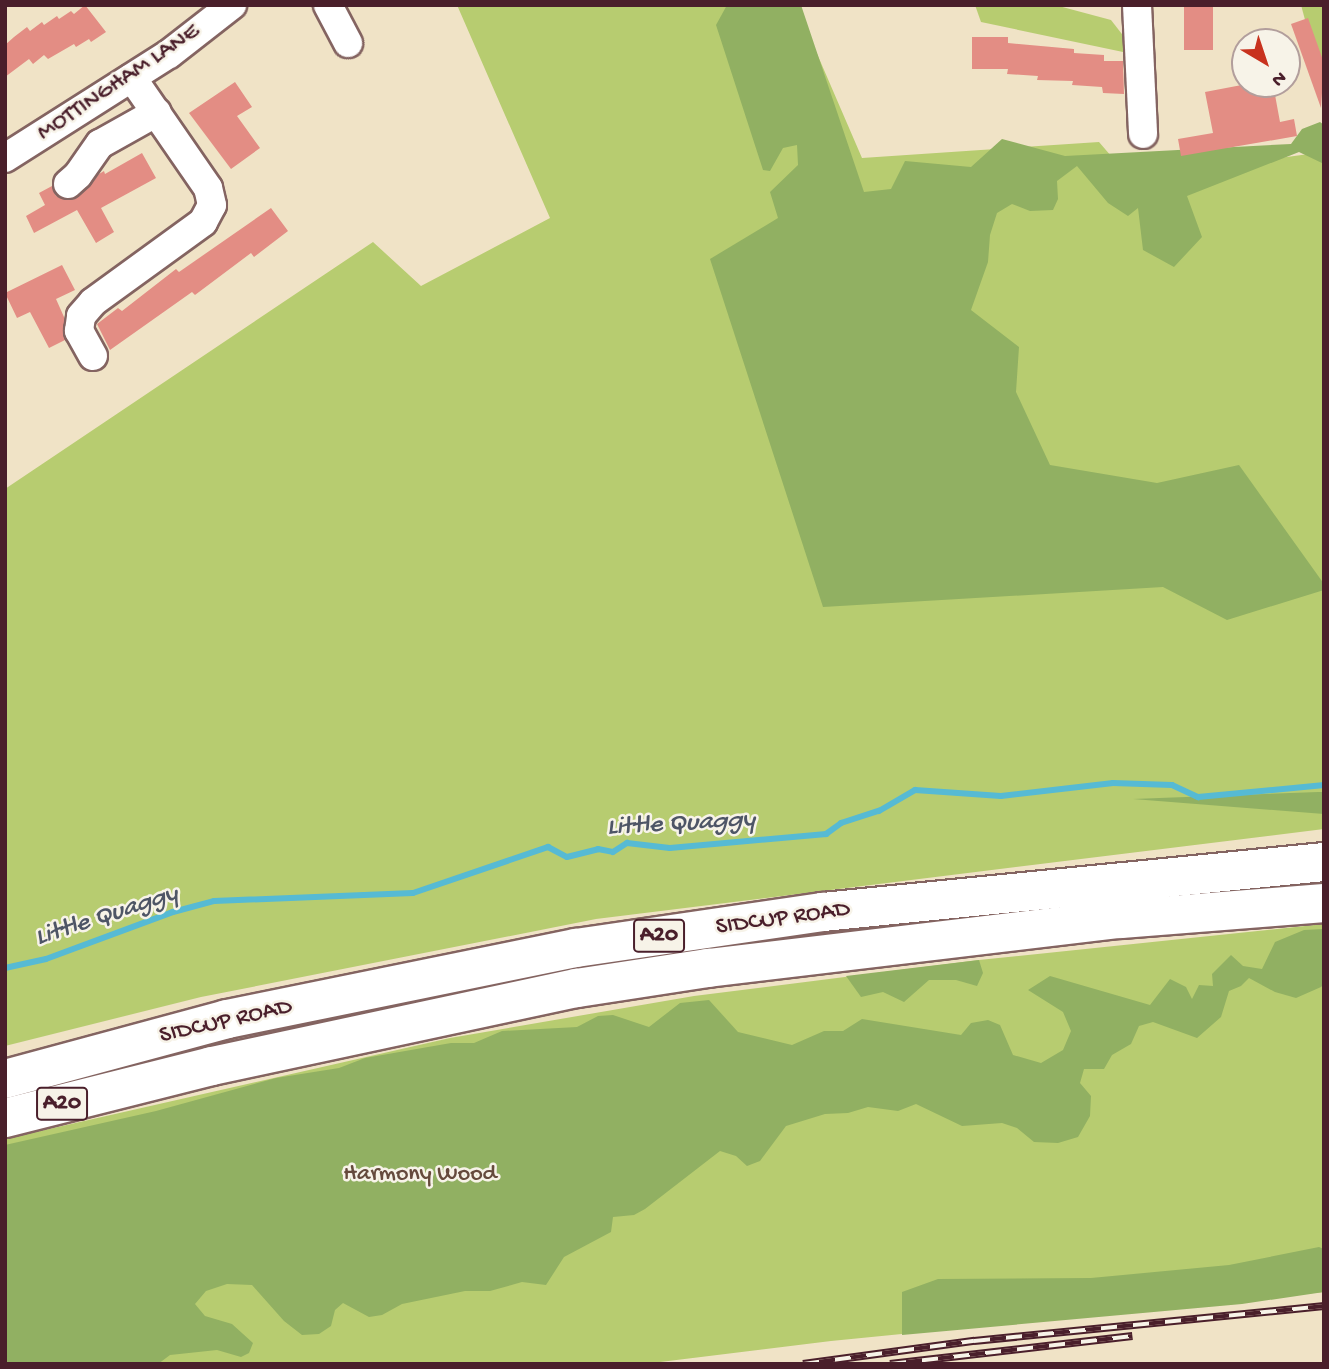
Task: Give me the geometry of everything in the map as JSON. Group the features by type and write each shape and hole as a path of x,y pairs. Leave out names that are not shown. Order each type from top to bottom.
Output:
{"highway":[{"name":"SIDCUP ROAD","path":"5,1079 227,1019 576,948 823,912 1324,862"},
{"name":"SIDCUP ROAD","path":"5,1118 212,1066 576,988 708,968 1121,919 1324,903"}],"street":[{"name":"MOTTINGHAM LANE","path":"5,158 169,54 232,5"},
{"path":"328,5 348,43"},
{"path":"1138,5 1143,134"},
{"path":"93,356 79,331 81,316 93,302 203,222 212,205 208,188 132,78"},
{"path":"68,184 79,175 100,144 157,112"}],"green space":[{"path":"457,5 796,5 862,158 1099,142 1130,178 1324,152 1324,829 596,919 201,997 5,1046 5,489 373,242 421,286 550,218"},
{"path":"727,5 801,5 864,192 891,189 905,161 971,167 1002,139 1065,156 1291,144 1302,129 1320,122 1324,125 1324,164 1299,152 1187,196 1202,237 1174,267 1143,250 1138,208 1128,216 1108,203 1077,166 1057,181 1058,199 1053,210 1030,211 1012,204 997,213 990,235 988,262 971,310 1019,347 1016,392 1050,465 1157,483 1239,465 1324,584 1324,590 1227,620 1163,587 823,607 710,259 778,218 770,192 798,165 797,145 783,148 770,171 763,170 716,25"},
{"path":"975,5 1055,5 1111,20 1125,38 1123,52 981,22"},
{"path":"1301,5 1324,5 1324,90"},
{"path":"1318,792 1324,792 1324,814 1133,799"},
{"path":"1324,924 1324,1292 831,1341 644,1364 5,1364 5,1139 450,1038 694,996 979,960"},
{"name":"Harmony Wood","path":"1324,929 1324,984 1321,987 1296,998 1275,992 1249,978 1241,986 1229,991 1221,1017 1197,1038 1153,1022 1139,1026 1131,1044 1112,1055 1104,1069 1084,1069 1080,1083 1091,1096 1090,1116 1078,1137 1058,1143 1034,1142 1017,1128 1002,1123 962,1126 916,1104 898,1111 868,1107 848,1113 825,1114 786,1126 760,1161 747,1166 736,1156 720,1151 645,1209 634,1215 613,1217 611,1232 564,1257 546,1285 522,1282 490,1291 465,1291 402,1304 382,1315 369,1317 343,1303 335,1310 331,1326 319,1334 302,1335 284,1321 252,1285 227,1284 206,1291 195,1304 205,1316 232,1324 253,1343 249,1353 241,1357 217,1350 170,1355 158,1364 5,1364 5,1145 156,1111 276,1078 339,1068 365,1058 451,1043 474,1043 502,1031 577,1027 598,1016 613,1015 649,1027 680,1003 709,1000 738,1032 792,1045 824,1031 843,1031 862,1019 961,1035 971,1023 988,1020 1000,1025 1013,1055 1041,1063 1063,1050 1071,1031 1063,1012 1028,990 1050,976 1150,1005 1170,979 1186,987 1192,999 1199,985 1213,986 1212,974 1231,955 1243,966 1262,969 1275,942 1304,930"},
{"path":"979,960 983,973 977,986 956,980 929,980 904,1002 883,992 861,997 846,976"},
{"path":"1319,1247 1324,1249 1324,1292 1242,1304 902,1335 902,1292 938,1279 1091,1278 1229,1265"}],"building":[{"path":"85,5 106,32 91,42 89,39 76,47 74,44 48,59 44,55 33,64 29,59 5,77 5,45 27,27 30,31 57,16 59,19 71,11 74,14"},
{"path":"1184,5 1213,5 1213,50 1184,50"},
{"path":"1308,18 1324,63 1321,108 1301,52 1301,28 1292,28 1291,24"},
{"path":"972,37 1008,37 1008,43 1074,49 1074,53 1104,55 1104,61 1123,61 1124,94 1103,93 1102,87 1072,85 1073,81 1037,80 1038,76 1007,74 1008,69 972,69"},
{"path":"235,82 252,107 237,116 260,148 231,169 189,113"},
{"path":"1231,87 1231,98 1276,98 1280,122 1294,119 1297,136 1181,156 1178,139 1213,133 1205,92"},
{"path":"142,153 156,178 101,208 114,232 96,243 77,210 34,233 26,216 45,205 39,193 52,186 56,196 72,200 89,187 99,174 104,171 105,174"},
{"path":"271,208 288,231 254,257 251,253 195,295 192,292 110,350 97,324 118,308 122,311 176,269 179,272"},
{"path":"62,265 75,290 56,299 64,317 65,340 49,348 30,312 17,318 5,293"}],"waterway":[{"name":"Little Quaggy","path":"5,968 46,959 173,912 214,901 413,893 548,847 567,857 598,849 613,852 627,843 670,848 826,834 841,823 879,811 915,790 1001,796 1113,783 1172,785 1198,797 1324,785"}],"railway":[{"path":"803,1364 974,1341 1324,1306"},
{"path":"890,1364 1132,1336"}]}
